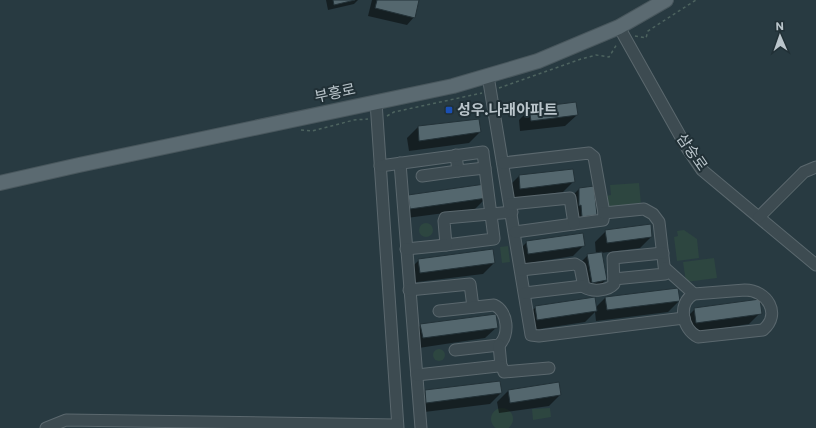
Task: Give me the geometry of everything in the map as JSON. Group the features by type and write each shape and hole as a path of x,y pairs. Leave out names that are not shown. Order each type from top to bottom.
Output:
{"main road":[{"name":"부흥로","path":"0,183 453,86 538,61 619,27 666,0"}],"street":[{"name":"삼숭로","path":"619,27 687,148 702,170 816,265"},
{"path":"488,76 531,335 535,336 684,318"},
{"path":"46,428 66,420 398,427 376,102"},
{"path":"380,166 482,152 491,214 493,240 406,249"},
{"path":"503,163 592,154 594,157 604,213 602,220 600,221 515,232"},
{"path":"456,155 458,171"},
{"path":"400,163 421,428"},
{"path":"759,217 804,172 816,167"},
{"path":"422,176 485,168"},
{"path":"446,245 444,221 446,218 491,214 511,208 570,198 574,224"},
{"path":"604,213 644,209 649,211 659,222 665,268 663,275 614,280"},
{"path":"525,293 583,286 587,289 612,287 614,280 614,258 663,253"},
{"path":"521,270 575,264 580,267 583,286"},
{"path":"665,268 694,294"},
{"path":"409,290 470,284 473,307"},
{"path":"744,290 762,294 767,300 770,308 770,322 763,330 698,337 692,334 687,328 684,318 686,300 694,294 744,290"},
{"path":"439,311 494,305 502,311 506,334 503,341 498,345 455,350"},
{"path":"498,345 501,366 504,372 549,368"},
{"path":"417,375 501,366"}],"green space":[{"path":"639,183 641,204 607,207 606,196 611,195 610,185"},
{"path":"426,223 431,225 433,230 431,235 426,237 421,235 419,230 421,225"},
{"path":"684,230 697,239 699,258 677,261 674,237 678,236 677,231"},
{"path":"508,246 510,262 502,263 500,247"},
{"path":"714,258 717,278 686,282 683,262"},
{"path":"441,349 444,350 444,360 437,361 434,360 433,353 434,350"},
{"path":"502,408 510,411 513,419 510,427 502,430 494,427 491,419 494,411"},
{"path":"550,408 551,417 533,420 532,409"}],"building":[{"path":"333,0 355,0 334,5"},
{"path":"377,0 419,0 415,18 375,8"},
{"path":"576,102 578,115 531,121 529,108"},
{"path":"479,119 481,132 419,141 418,126"},
{"path":"573,169 575,182 520,189 519,175"},
{"path":"485,184 487,198 410,209 408,195"},
{"path":"594,186 597,215 582,217 581,205 579,206 579,188"},
{"path":"651,224 652,237 607,243 605,230"},
{"path":"583,233 585,246 528,254 526,241"},
{"path":"493,249 495,263 420,273 418,259"},
{"path":"602,252 607,280 592,283 587,254"},
{"path":"678,288 680,301 607,310 605,297"},
{"path":"595,297 597,311 537,320 535,306"},
{"path":"760,299 762,314 696,323 694,308"},
{"path":"496,314 498,328 423,338 420,324"},
{"path":"500,381 502,393 426,403 425,390"},
{"path":"559,382 561,395 510,403 508,390"}],"place":[{"name":"성우.나래아파트","path":"449,110"}]}
